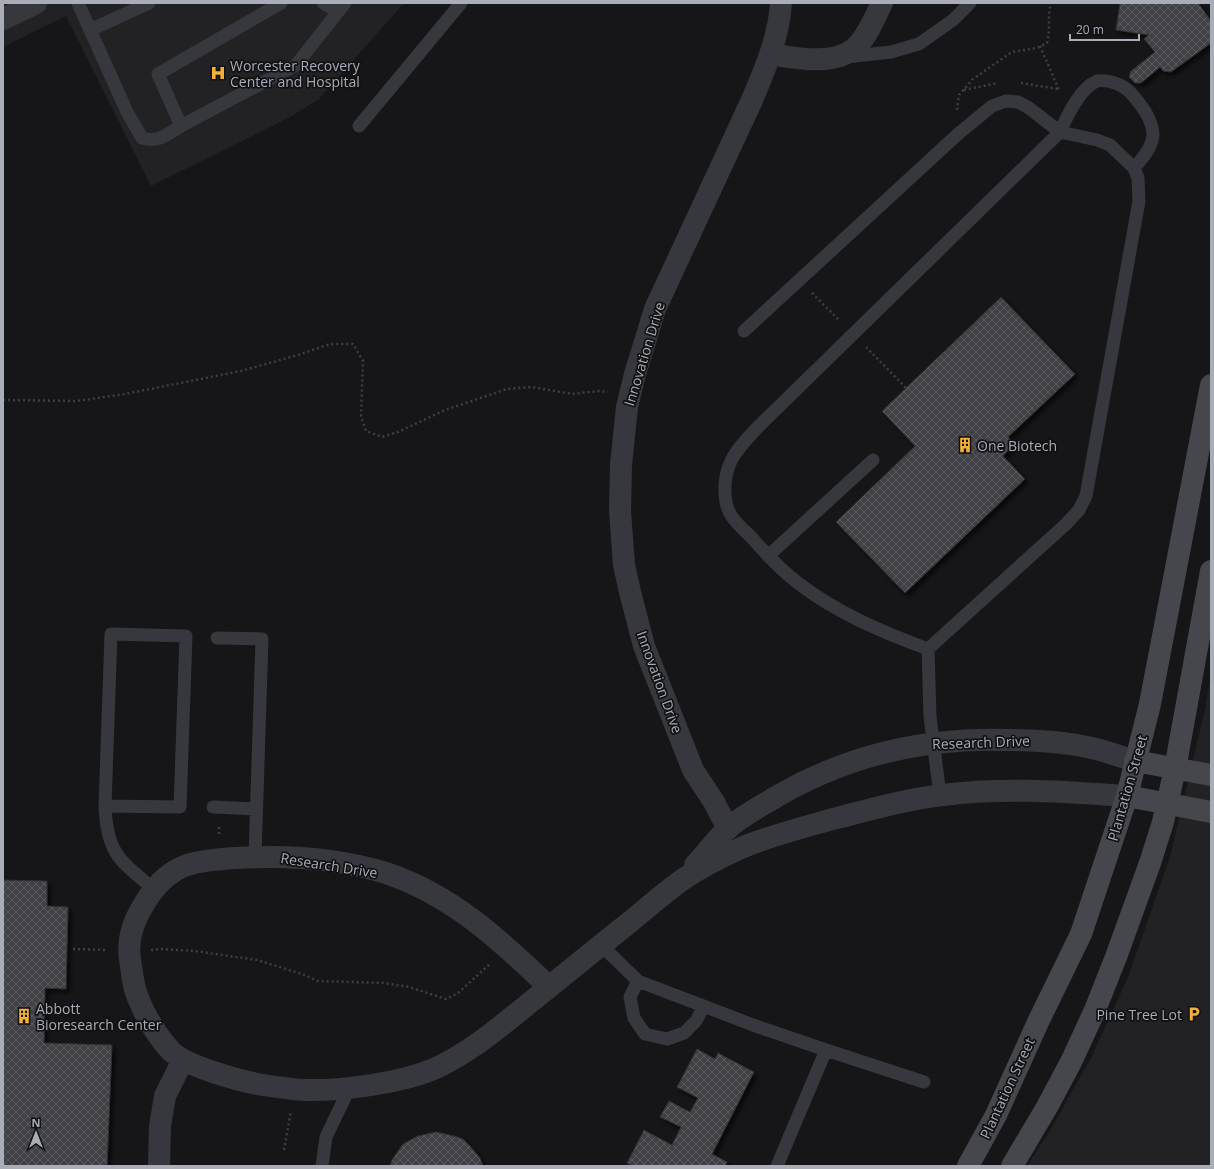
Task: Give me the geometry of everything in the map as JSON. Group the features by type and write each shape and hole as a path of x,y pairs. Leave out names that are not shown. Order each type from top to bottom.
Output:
{"main road":[{"name":"Plantation Street","path":"968,1166 996,1115 1039,1020 1081,934 1127,796 1150,704 1211,385"},
{"path":"1012,1166 1047,1108 1071,1062 1095,1010 1150,863 1167,804 1175,769 1211,571"},
{"name":"Research Drive","path":"1135,761 1211,775"},
{"name":"Research Drive","path":"1127,796 1211,812"}],"street":[{"path":"3,19 36,3"},
{"name":"Innovation Drive","path":"728,829 714,802 693,770 644,646 624,565 620,494 623,436 630,393 655,309 752,100 770,54 777,31 781,3"},
{"path":"770,54 810,60 829,59 848,52 856,47 867,32 882,3"},
{"name":"Research Drive","path":"682,880 728,829 767,802 821,774 876,754 933,742 991,739 1047,741 1092,748 1135,761"},
{"name":"Research Drive","path":"549,987 500,941 476,922 429,891 389,874 362,867 303,858 272,856 210,859 185,866 168,876 154,889 138,914 132,931 129,951 132,975 138,998 155,1029 171,1052 183,1060 251,1083 303,1090 350,1088 393,1081 434,1069 455,1058 497,1029 682,880 721,857 772,836 896,803 940,795 977,791 1004,791 1072,792 1127,796"},
{"path":"159,1166 160,1126 165,1096 183,1060"}],"lane":[{"path":"78,3 127,112 142,138 150,140 156,140 296,65 341,7 324,3"},
{"path":"90,30 149,3"},
{"path":"181,126 158,74 281,3"},
{"path":"359,126 461,3"},
{"path":"829,59 891,52 919,44 953,20 970,3"},
{"path":"928,649 891,635 829,604 798,583 768,556 730,514 726,502 726,475 730,461 740,446 1060,132 1066,118 1086,88 1098,81 1121,84 1129,91 1150,119 1153,135 1147,151 1134,168"},
{"path":"744,331 962,130 992,106 1006,101 1018,102 1030,108 1060,132 1097,140 1110,145 1134,168 1138,178 1139,201 1086,496 1079,510 1065,525 928,649 929,695 940,795"},
{"path":"768,556 873,460"},
{"path":"105,806 180,807 186,636 111,634 105,806 106,825 108,835 117,856 126,866 154,889"},
{"path":"217,638 262,639 255,857"},
{"path":"213,808 256,809"},
{"path":"601,945 638,981 753,1025 924,1082"},
{"path":"638,981 630,998 634,1018 645,1034 667,1039 684,1033 696,1021 704,1006"},
{"path":"776,1166 826,1050"},
{"path":"322,1166 326,1137 350,1088"}],"path":[{"path":"962,130 957,110 959,95 974,79 1012,52 1037,48 1047,43 1050,32 1049,9 1051,3"},
{"path":"1040,46 1060,92 1063,96 1075,104"},
{"path":"3,400 77,401 125,394 241,371 298,355 330,344 352,344 363,361 360,418 366,431 382,438 445,410 507,389 532,387 572,394 599,391 630,393"},
{"path":"218,834 219,824"},
{"path":"73,949 108,950"},
{"path":"145,951 161,949 195,951 257,960 302,974 318,981 384,983 409,987 446,999 458,993 496,959"},
{"path":"284,1150 291,1110"}],"shaded area":[{"name":"Worcester Recovery Center and Hospital","path":"3,3 404,3 319,99 290,117 151,186 66,16 3,47"},
{"path":"1211,676 1211,1166 1027,1166 1051,1129 1092,1056 1128,977 1170,857 1205,709"}],"building":[{"path":"1120,3 1198,3 1211,21 1211,43 1171,72 1163,71 1160,67 1141,83 1135,83 1129,77 1131,71 1155,52 1144,39 1149,35 1116,30"},
{"name":"One Biotech","path":"1001,297 1075,374 1008,437 1015,444 1003,456 1025,479 905,593 836,522 915,446 882,411"},
{"name":"Abbott Bioresearch Center","path":"3,880 47,881 47,906 68,907 66,989 45,988 44,1043 112,1045 107,1166 3,1166"},
{"path":"697,1049 715,1059 718,1053 754,1072 712,1154 727,1162 725,1166 633,1166 627,1163 644,1130 672,1145 681,1127 660,1117 669,1101 690,1112 698,1098 677,1087"},
{"path":"436,1132 463,1139 480,1158 483,1166 390,1166 392,1160 403,1144 418,1136"}],"place":[{"name":"Worcester Recovery Center and Hospital","path":"218,73"},
{"name":"One Biotech","path":"965,445"},
{"name":"Pine Tree Lot","path":"1194,1014"},
{"name":"Abbott Bioresearch Center","path":"24,1016"}]}
